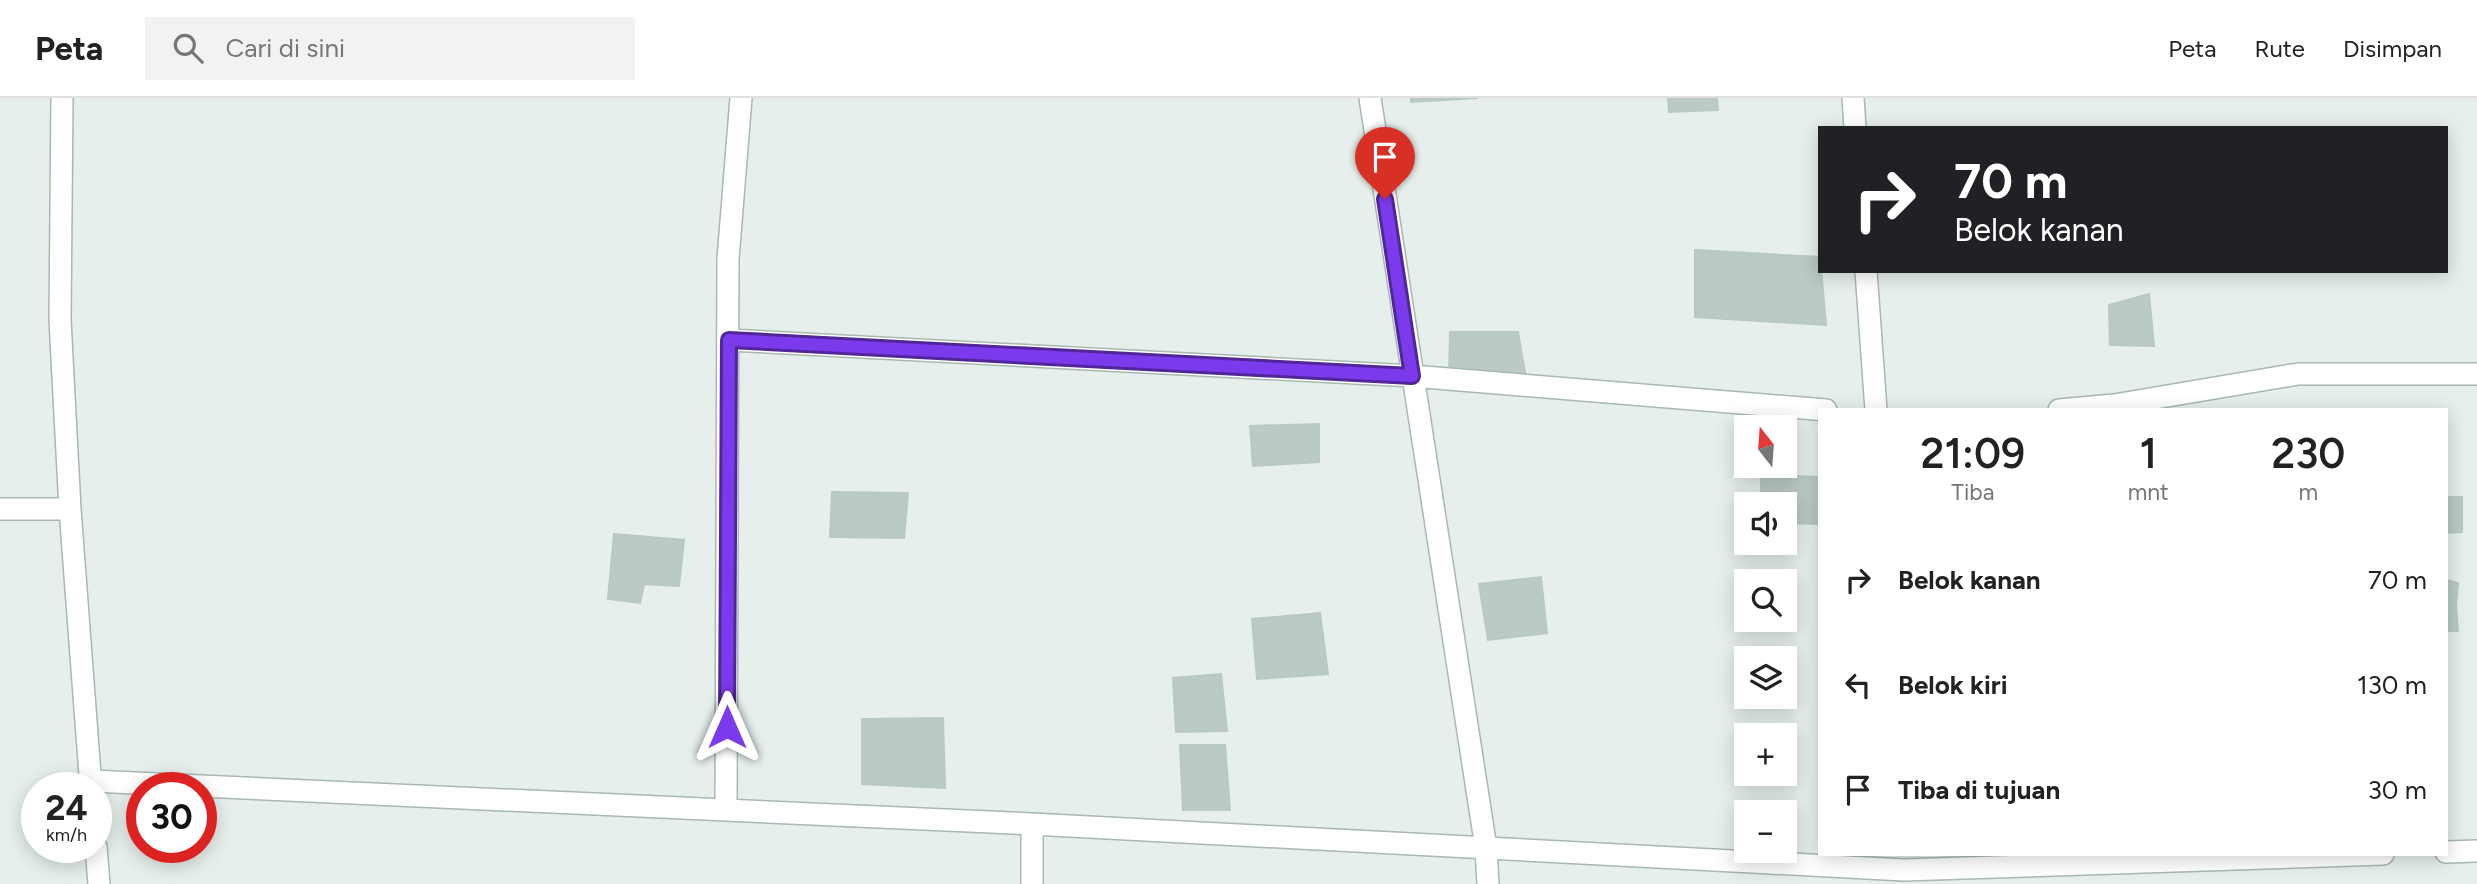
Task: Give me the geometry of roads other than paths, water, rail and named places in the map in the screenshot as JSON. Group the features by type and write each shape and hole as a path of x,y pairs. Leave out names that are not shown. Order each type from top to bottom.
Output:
{"street":[{"path":"62,98 60,320 70,509 90,772"},
{"path":"726,810 728,259 741,98"},
{"path":"1370,98 1486,848 1488,884"},
{"path":"1853,98 1855,126"},
{"path":"1866,273 1876,408"},
{"path":"729,340 1412,376 1818,409"},
{"path":"2081,408 2114,405 2298,374 2477,374"},
{"path":"0,509 70,509"},
{"path":"112,785 1032,824 1904,869 2319,856"},
{"path":"1032,824 1032,884"},
{"path":"2448,852 2477,851"},
{"path":"97,863 99,884"}]}
